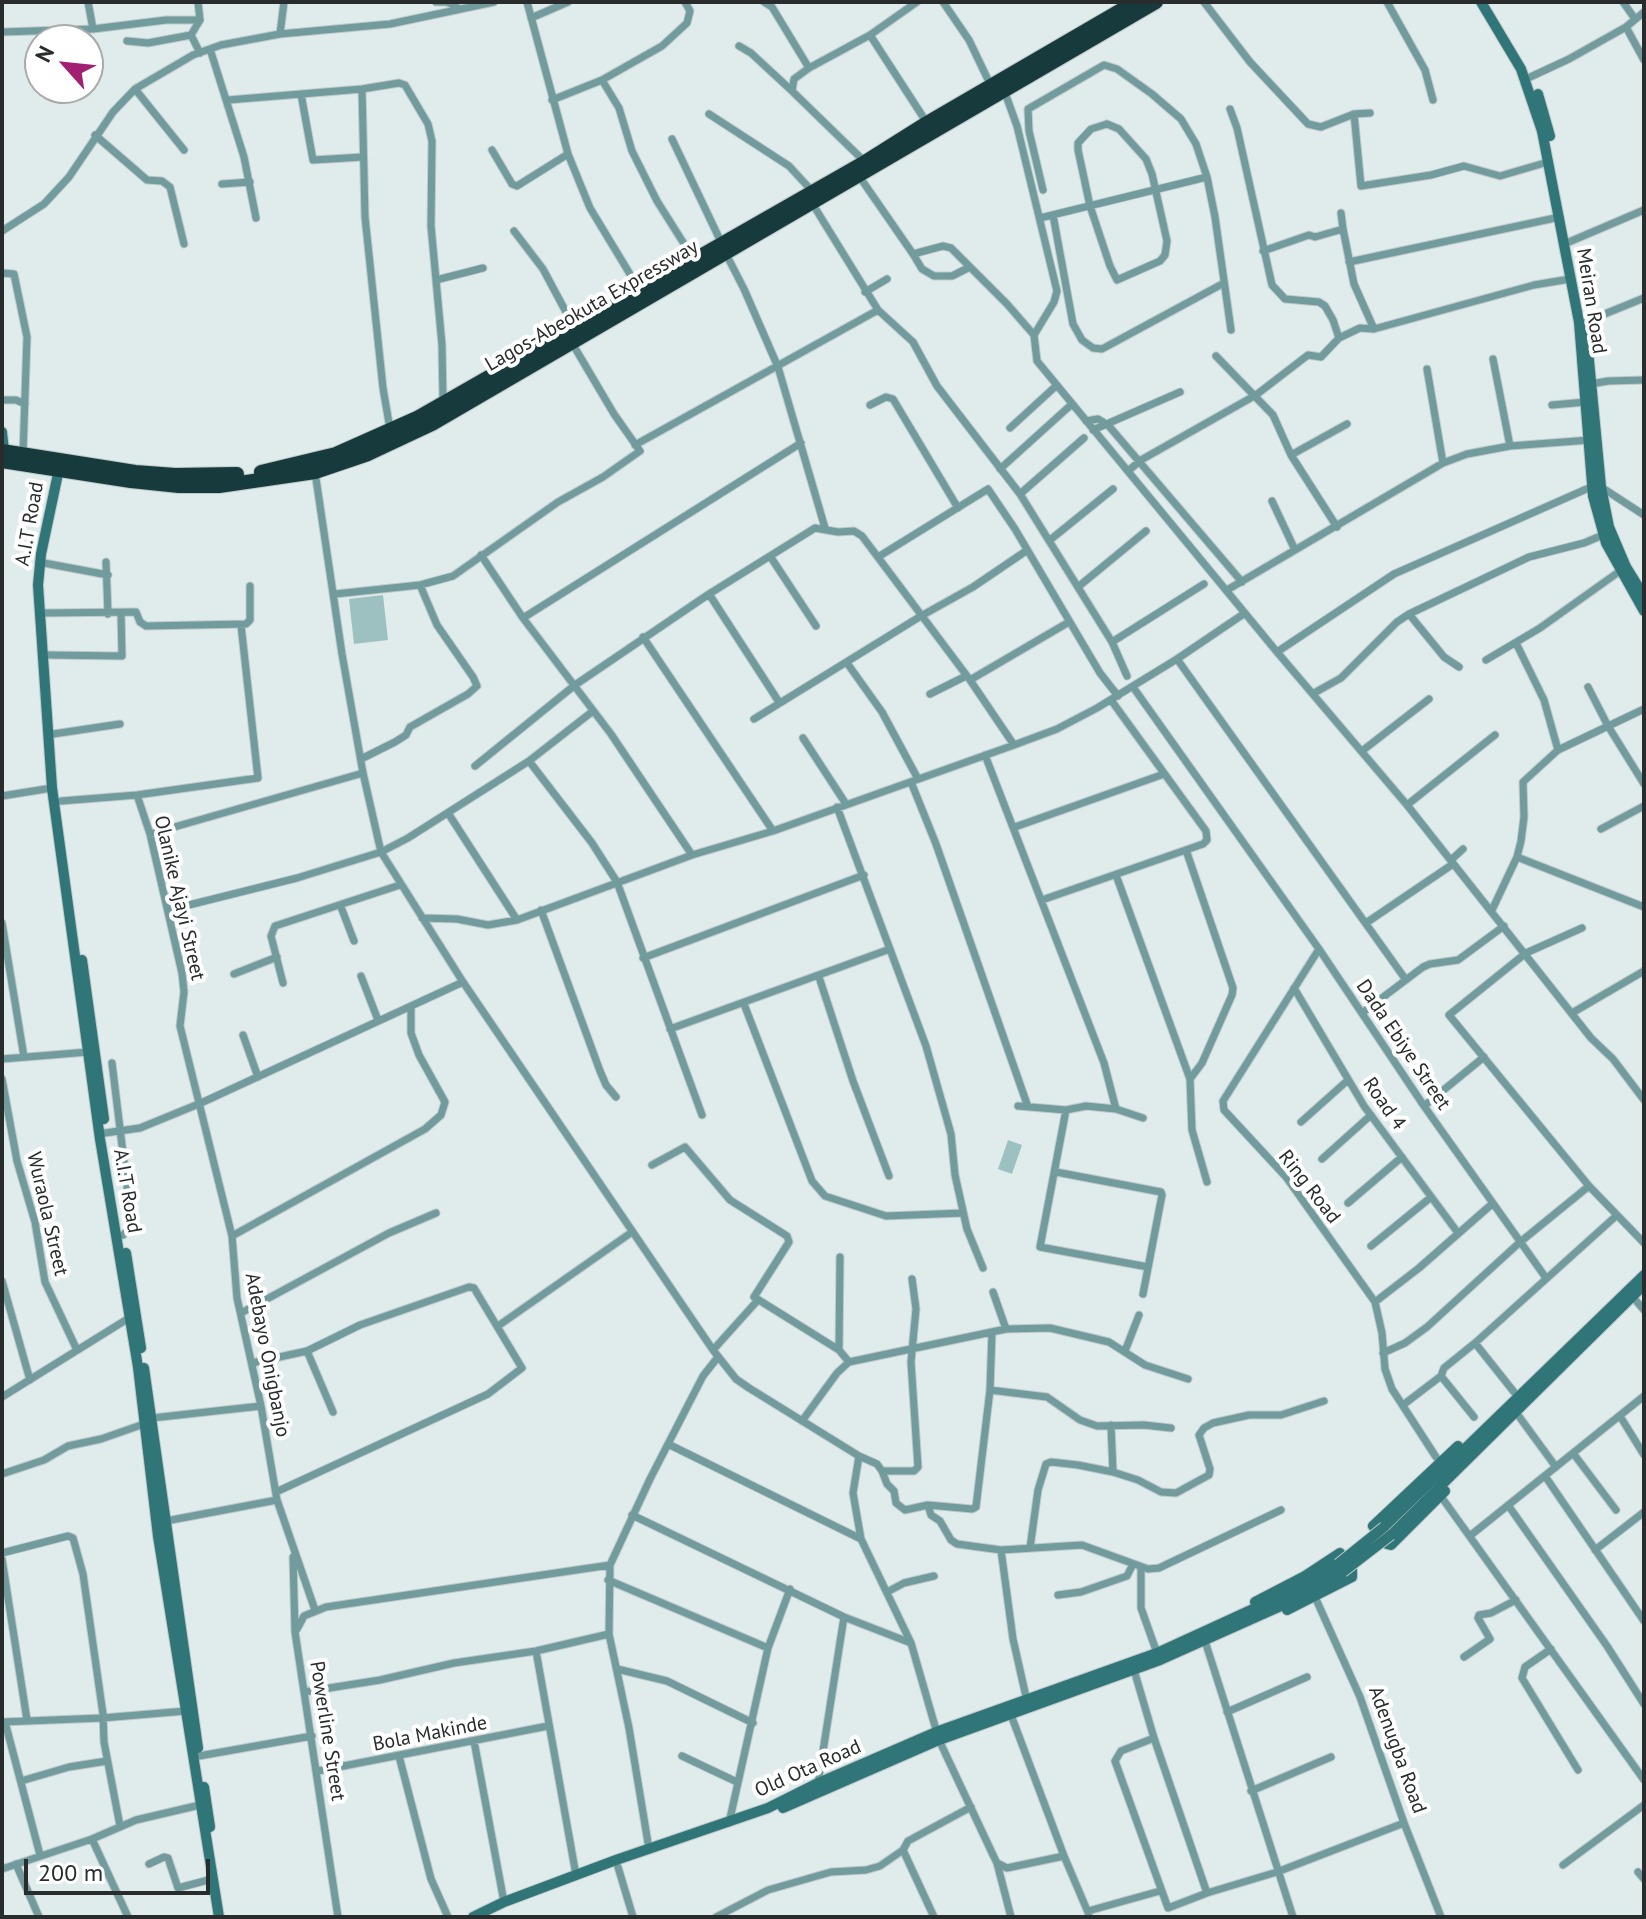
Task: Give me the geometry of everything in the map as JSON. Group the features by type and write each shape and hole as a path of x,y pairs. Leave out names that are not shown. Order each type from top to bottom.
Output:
{"highway":[{"name":"Lagos-Abeokuta Expressway","path":"3,454 23,454 135,472 223,476 255,473 336,454 391,431 573,334 862,169 1135,2"},
{"name":"Lagos-Abeokuta Expressway","path":"862,169 927,123 1156,2"},
{"name":"Lagos-Abeokuta Expressway","path":"3,454 62,470 179,486 231,484 315,472 368,454 432,424 639,289 693,258 723,247"}],"street":[{"path":"88,2 92,24"},
{"path":"127,41 148,43 191,35 200,20 198,2"},
{"path":"280,34 284,2"},
{"path":"436,2 447,2 460,9"},
{"path":"2,231 44,204 69,177 95,135 135,89 200,53 221,45 280,34 381,25 494,2"},
{"path":"527,2 568,154 590,208 639,289"},
{"path":"531,18 568,2"},
{"path":"552,100 602,80 650,54 687,23 690,11 685,2"},
{"path":"792,91 794,79 809,68 870,35 917,2"},
{"path":"943,2 998,88 1017,126 1050,255 1057,296 1034,335"},
{"path":"1204,2 1244,55 1308,124 1321,127 1354,114 1370,113"},
{"path":"1387,2 1425,70 1433,100"},
{"name":"Meiran Road","path":"1483,2 1528,78 1539,106 1585,322 1592,440 1603,535 1644,611"},
{"path":"1623,2 1635,19"},
{"path":"771,4 809,68"},
{"path":"1528,78 1626,27 1644,12"},
{"path":"104,28 166,20 200,20"},
{"path":"1626,27 1644,60"},
{"path":"2,32 24,31"},
{"path":"191,35 200,53"},
{"path":"870,35 927,123"},
{"path":"739,46 751,53 792,91 862,169 922,269 934,276 952,276 970,267"},
{"path":"210,49 228,100 250,182 256,218"},
{"path":"1043,190 1029,131 1028,109 1104,65 1117,69 1181,119 1196,144 1215,217 1231,330"},
{"path":"602,80 619,108 632,151 657,201 693,258"},
{"path":"228,100 402,83 428,124 432,141 431,219 442,345 443,404"},
{"path":"135,89 184,150"},
{"path":"362,89 364,207 376,332 391,431"},
{"path":"301,94 313,160 363,157"},
{"name":"Meiran Road","path":"1539,106 1579,322 1592,440"},
{"path":"1230,109 1237,128 1263,251 1276,291 1290,300 1319,302 1325,306 1339,338"},
{"path":"709,114 789,166 812,197 865,292 878,310 913,342 937,386 1020,494 1112,642 1127,676"},
{"path":"1354,114 1361,186 1431,175 1464,166 1500,176 1548,162"},
{"path":"1107,124 1119,129 1138,147 1149,167 1154,188 1167,241 1165,255 1153,266 1117,280 1090,206 1078,143 1091,129 1107,124"},
{"path":"95,135 147,180 167,183 184,244"},
{"path":"672,139 778,367 825,528"},
{"path":"492,150 512,184 517,186 568,154"},
{"path":"1040,218 1207,177"},
{"path":"222,184 250,182"},
{"path":"1569,242 1644,210"},
{"path":"1341,213 1357,292 1374,329"},
{"path":"1053,215 1073,324 1082,340 1093,348 1102,349 1224,283"},
{"path":"1349,262 1560,217"},
{"path":"1263,251 1309,235 1315,237 1343,229"},
{"path":"335,594 420,585 453,576 558,502 603,477 640,451 573,334 543,269 514,231"},
{"path":"913,254 943,246 951,248 1034,335 1037,361 1407,805 1591,1038 1613,1059 1644,1100"},
{"path":"436,280 483,268"},
{"path":"2,273 14,274 27,337 23,454"},
{"path":"865,292 887,279"},
{"path":"1128,471 1141,460 1256,395 1308,355 1321,357 1339,338 1360,328 1374,329 1534,285 1570,279"},
{"path":"1585,322 1644,298"},
{"path":"635,445 878,310"},
{"path":"1216,356 1273,415 1291,455 1337,527"},
{"path":"1493,359 1510,446"},
{"path":"1427,369 1443,463"},
{"path":"1591,384 1644,380"},
{"path":"1010,428 1057,385"},
{"path":"1093,430 1180,392"},
{"path":"870,405 886,397 893,399 958,508"},
{"path":"2,400 25,404"},
{"path":"1552,405 1586,402"},
{"path":"1000,469 1072,404"},
{"path":"1086,421 1098,419 1108,425 1242,582"},
{"path":"1291,455 1347,424"},
{"path":"2,432 3,454"},
{"path":"1020,494 1084,438"},
{"path":"1227,590 1443,463 1467,454 1510,446 1592,440"},
{"path":"523,618 801,443"},
{"name":"A.I.T Road","path":"62,470 44,563 44,613 53,734 52,788 129,1318 166,1521 215,1885"},
{"name":"A.I.T Road","path":"62,470 41,554 38,585 52,758 61,801 105,1133 123,1235 148,1421 158,1536 200,1805 221,1917"},
{"path":"315,472 363,773 381,852 463,982 716,1354 736,1379 859,1456 877,1464 894,1491 896,1503 902,1508 928,1505 972,1509 976,1507 990,1390 992,1332"},
{"path":"1277,652 1394,574 1596,487 1644,515"},
{"name":"Meiran Road","path":"1596,487 1616,546 1644,596"},
{"path":"878,557 988,489 1115,698 1208,835 1203,844 1042,900"},
{"path":"1050,540 1113,489"},
{"path":"1272,501 1295,550"},
{"path":"475,766 575,685 643,637 810,530 825,528 858,532 968,678 1014,745"},
{"path":"1078,587 1146,531"},
{"path":"1314,693 1341,678 1409,614 1529,557 1603,535"},
{"path":"754,719 973,587 1026,551"},
{"path":"481,555 692,855"},
{"path":"770,556 816,626"},
{"path":"106,562 108,614"},
{"path":"44,563 108,575"},
{"path":"1486,660 1516,643 1620,571"},
{"path":"1112,642 1204,584"},
{"path":"361,759 395,742 406,735 410,727 477,686 437,625 420,585"},
{"path":"44,613 136,612 142,625 241,625 250,620 250,586"},
{"path":"709,594 779,702"},
{"path":"47,655 122,656 121,613"},
{"path":"422,918 457,919 488,925 517,920 692,855 773,831 1014,745 1057,729 1115,698 1245,613"},
{"path":"1409,614 1444,657 1459,667"},
{"path":"930,694 968,678 1069,622"},
{"path":"61,801 137,795 258,778 241,625"},
{"path":"643,637 773,831"},
{"path":"1516,643 1549,713 1558,750"},
{"path":"1177,659 1406,980"},
{"path":"847,663 882,712 915,781 1028,1107"},
{"name":"Dada Ebiye Street","path":"1133,687 1235,828 1424,1106 1546,1278"},
{"path":"1588,687 1644,784"},
{"path":"1362,751 1429,699"},
{"path":"1492,910 1517,857 1523,829 1523,782 1558,750 1644,709"},
{"path":"169,910 297,878 381,852 529,761 593,711"},
{"path":"53,734 120,724"},
{"path":"1407,805 1495,735"},
{"path":"803,738 846,804"},
{"path":"985,755 1104,1063 1116,1109"},
{"path":"529,761 592,843 617,882 702,1115"},
{"path":"150,834 363,773"},
{"path":"1015,827 1164,774"},
{"path":"2,796 52,788"},
{"name":"Olanike Ajayi Street","path":"137,795 169,910 184,992 180,1026 201,1103"},
{"path":"1601,829 1644,806"},
{"path":"837,807 926,1046 951,1134 963,1213 983,1268"},
{"path":"448,813 517,920"},
{"path":"1366,923 1452,862 1463,849"},
{"path":"1186,850 1233,988 1202,1063 1190,1079"},
{"path":"1517,857 1644,907"},
{"path":"643,958 864,875"},
{"path":"1116,875 1190,1079 1192,1130 1207,1182"},
{"path":"283,983 271,936 275,926 341,907 400,885"},
{"path":"341,907 354,941"},
{"path":"541,910 600,1071 616,1097"},
{"path":"2,923 24,1057"},
{"path":"1362,1013 1430,964 1458,960 1504,926"},
{"path":"1582,928 1526,953 1450,1013 1450,1017 1589,1186 1644,1243"},
{"path":"670,1029 890,949"},
{"name":"Ring Road","path":"1319,949 1223,1101 1224,1110 1286,1177 1375,1302 1385,1369 1392,1389 1436,1457"},
{"path":"234,974 277,957"},
{"path":"1572,1013 1644,971"},
{"path":"361,976 378,1020"},
{"path":"819,977 853,1081 889,1176"},
{"path":"105,1133 122,1132 201,1103 463,982"},
{"name":"Road 4","path":"1294,988 1371,1115 1458,1233"},
{"path":"744,1004 812,1181 825,1196 886,1216 963,1213"},
{"path":"232,1236 425,1129 441,1115 445,1102 419,1055 411,1033 411,1008"},
{"path":"243,1035 258,1077"},
{"path":"2,1059 88,1052"},
{"path":"1424,1106 1484,1057"},
{"path":"112,1063 132,1225 123,1235"},
{"name":"Wuraola Street","path":"2,1079 17,1161 35,1222 45,1282 77,1350"},
{"path":"1301,1122 1348,1080"},
{"path":"101,1093 116,1090"},
{"name":"Adebayo Onigbanjo","path":"201,1103 232,1236 237,1298 261,1406 276,1496 315,1610"},
{"path":"1018,1106 1066,1110 1086,1106 1116,1109 1143,1118"},
{"path":"1066,1110 1040,1247 1148,1267"},
{"path":"1322,1159 1371,1115"},
{"path":"652,1165 685,1147 730,1200 787,1236 789,1242 753,1295 839,1350 849,1362"},
{"path":"1348,1203 1402,1157"},
{"path":"1056,1172 1161,1192 1143,1294"},
{"path":"1383,1353 1405,1343 1427,1327 1519,1243 1589,1186"},
{"path":"1371,1246 1430,1198"},
{"path":"1375,1302 1492,1204"},
{"path":"241,1313 362,1247 436,1213"},
{"path":"1403,1405 1441,1376 1444,1368 1616,1216"},
{"path":"498,1326 632,1232"},
{"path":"839,1350 840,1257"},
{"path":"1158,1657 1290,1602 1340,1568 1387,1531 1644,1275"},
{"path":"882,1471 917,1470 913,1348 916,1309 912,1279"},
{"path":"2,1281 30,1380"},
{"path":"1488,1432 1472,1434 1373,1526 1387,1544 1391,1545 1479,1454 1488,1432 1515,1411 1644,1285"},
{"path":"166,1521 276,1496 488,1394 520,1372 521,1364 474,1288 469,1287 360,1325 307,1351 252,1363"},
{"path":"993,1292 1006,1329"},
{"path":"1632,1296 1644,1310"},
{"path":"649,1849 609,1634 610,1565 703,1376 758,1300"},
{"path":"1125,1351 1139,1315"},
{"path":"2,1397 129,1318"},
{"path":"802,1421 837,1373 849,1362 1006,1329 1050,1328 1109,1342 1145,1365 1188,1379"},
{"path":"1475,1343 1514,1392"},
{"path":"307,1351 333,1412"},
{"path":"1441,1376 1474,1417"},
{"path":"990,1390 1047,1397 1080,1420 1097,1426 1171,1428"},
{"path":"1471,1535 1644,1396"},
{"path":"1030,1548 1038,1490 1046,1464 1078,1465 1113,1472 1161,1492 1176,1493 1208,1477 1211,1472 1199,1435 1204,1428 1249,1415 1281,1415 1324,1401"},
{"path":"2,1474 44,1460 68,1446 101,1439 148,1421 261,1406"},
{"path":"1515,1411 1556,1467"},
{"path":"1620,1416 1644,1455"},
{"path":"1111,1425 1113,1472"},
{"path":"668,1444 861,1539"},
{"path":"1573,1453 1616,1510"},
{"path":"859,1456 853,1493 861,1539 911,1643 937,1736 997,1863 1011,1917"},
{"path":"1545,1476 1644,1621"},
{"path":"1440,1495 1644,1780"},
{"path":"928,1505 931,1515 940,1521 951,1540 957,1544 1001,1550 1082,1545 1137,1566 1159,1568 1281,1510"},
{"path":"1508,1505 1644,1704"},
{"path":"1595,1550 1644,1512"},
{"path":"632,1515 844,1617 911,1643"},
{"path":"27,1720 2,1556 68,1536 73,1538 83,1574 107,1761 120,1826"},
{"name":"Powerline Street","path":"292,1550 295,1632 338,1917"},
{"path":"1001,1550 1013,1639 1027,1701"},
{"path":"1158,1657 1205,1641 1230,1625 1236,1612 1305,1576 1340,1553 1352,1569 1352,1577 1245,1630 1230,1625"},
{"path":"295,1632 304,1616 315,1610 610,1565"},
{"path":"1058,1595 1081,1592 1127,1576 1137,1566"},
{"path":"1137,1566 1141,1608 1158,1657"},
{"path":"887,1592 904,1583 934,1576"},
{"path":"608,1580 768,1648"},
{"path":"729,1823 768,1648 790,1589"},
{"name":"Adenugba Road","path":"1315,1597 1360,1697 1441,1917"},
{"path":"1464,1657 1490,1639 1479,1615 1491,1613 1516,1600"},
{"path":"818,1783 844,1617"},
{"path":"304,1692 536,1651 609,1634"},
{"path":"1205,1641 1293,1917"},
{"path":"1551,1649 1525,1667 1522,1678 1578,1770"},
{"path":"536,1651 576,1875"},
{"name":"Old Ota Road","path":"473,1917 576,1875 729,1823 818,1783 1027,1701 1158,1657"},
{"name":"Old Ota Road","path":"489,1917 520,1902 759,1818 937,1736 1011,1715 1134,1670 1158,1657"},
{"path":"617,1669 667,1681 753,1723"},
{"path":"1134,1670 1207,1893"},
{"path":"1227,1712 1307,1677"},
{"path":"40,1855 4,1722 186,1711"},
{"path":"1011,1715 1089,1914 1160,1891"},
{"name":"Bola Makinde","path":"318,1771 548,1726"},
{"path":"199,1756 312,1736"},
{"path":"1154,1738 1121,1751 1115,1761 1168,1908 1277,1872 1404,1823"},
{"path":"474,1741 504,1902"},
{"path":"399,1756 431,1879 448,1917"},
{"path":"682,1756 737,1782"},
{"path":"1251,1791 1331,1757"},
{"path":"21,1781 69,1767 107,1761"},
{"path":"2,1869 92,1839 120,1826 200,1805"},
{"path":"1563,1865 1644,1805"},
{"path":"716,1917 768,1890 831,1872 873,1868 903,1850 908,1841 971,1807"},
{"path":"92,1839 128,1917"},
{"path":"903,1850 934,1917"},
{"path":"997,1863 1007,1868 1064,1856"},
{"path":"149,1864 168,1858 178,1888 215,1885"},
{"path":"16,1864 39,1917"},
{"path":"618,1867 633,1917"},
{"path":"1638,1872 1644,1879"}],"shaded area":[{"path":"383,595 388,640 354,644 349,599"},
{"path":"1008,1140 1022,1145 1012,1174 998,1169"}]}
